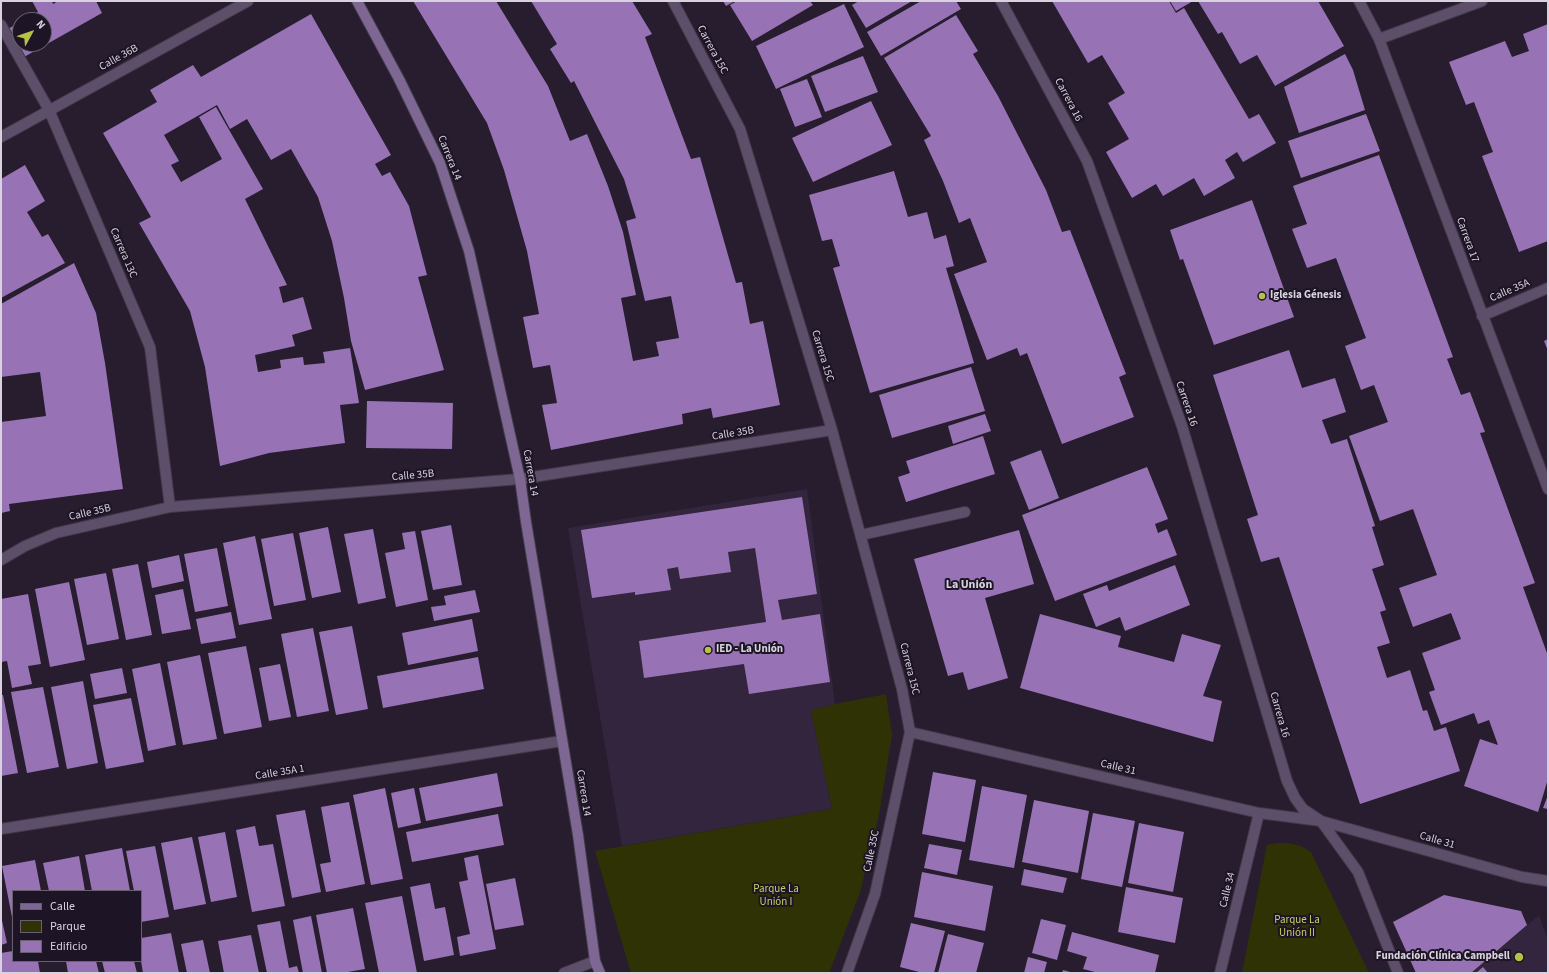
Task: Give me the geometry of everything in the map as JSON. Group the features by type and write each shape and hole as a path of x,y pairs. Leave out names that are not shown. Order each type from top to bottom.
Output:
{"street":[{"name":"Calle 36B","path":"1,137 248,1"},
{"name":"Carrera 14","path":"357,1 399,79 440,162 469,251 520,479 578,835 595,961 600,973"},
{"name":"Carrera 15C","path":"672,1 740,129 832,430 902,689 910,732"},
{"name":"Carrera 16","path":"1001,1 1087,161 1182,426 1286,781 1295,798 1304,809 1321,821"},
{"name":"Carrera 17","path":"1359,1 1379,39 1548,489"},
{"path":"1379,39 1482,1"},
{"name":"Carrera 13C","path":"1,25 49,110 150,347 170,507"},
{"name":"Calle 35A","path":"1482,316 1548,288"},
{"name":"Calle 35B","path":"1,560 25,546 56,534 170,507 520,479 832,430"},
{"path":"861,535 965,512"},
{"name":"Calle 31","path":"910,732 1259,813 1321,821 1522,877 1548,881"},
{"name":"Calle 35C","path":"847,973 875,894 910,732"},
{"name":"Calle 35A 1","path":"1,829 562,741"},
{"name":"Calle 34","path":"1220,973 1259,813"},
{"path":"1321,821 1358,872 1398,973"},
{"path":"564,973 595,961"}],"shaded area":[{"name":"IED - La Unión","path":"807,489 835,704 811,710 832,809 622,846 568,528"},
{"name":"Fundación Clínica Campbell","path":"1539,915 1548,940 1548,973 1471,973"}],"green space":[{"name":"Parque La Unión I","path":"886,694 892,735 879,815 860,893 829,973 631,973 595,851 832,809 811,710"},
{"name":"Parque La Unión II","path":"1288,843 1301,846 1311,852 1369,973 1242,973 1267,845"}],"building":[{"path":"32,1 52,1 53,4 58,1 96,1 102,13 52,41 52,12 38,12"},
{"path":"413,1 496,1 548,86 570,141 587,134 608,186 623,232 636,295 621,298 633,361 659,356 656,342 679,338 671,296 645,301 626,221 636,218 624,179 574,81 571,83 550,49 557,44 531,1 632,1 652,34 645,37 691,159 700,157 736,283 742,282 750,324 763,321 780,405 713,418 711,408 682,414 683,424 551,450 542,405 557,403 550,365 533,368 523,317 539,314 527,251 504,170 487,123"},
{"path":"723,1 735,1 726,6"},
{"path":"737,1 810,1 813,5 752,41 730,5"},
{"path":"859,1 912,1 866,28 852,5"},
{"path":"921,1 956,1 961,9 881,56 867,32"},
{"path":"1052,1 1169,1 1176,13 1184,8 1249,119 1259,114 1276,143 1243,162 1237,152 1225,160 1235,178 1204,196 1194,178 1163,196 1156,184 1132,198 1106,152 1129,139 1108,103 1125,93 1102,55 1088,63"},
{"path":"1170,1 1193,1 1176,11"},
{"path":"1198,1 1318,1 1344,46 1275,86 1257,55 1240,64 1222,32 1218,34"},
{"path":"844,4 864,47 776,89 756,46"},
{"path":"311,14 391,155 375,164 382,176 390,172 409,206 427,275 418,277 444,370 365,390 351,341 332,241 318,197 291,149 271,160 247,119 230,129 217,105 164,135 179,161 171,165 181,182 222,159 199,117 216,107 263,189 245,199 287,285 279,287 283,303 303,297 312,329 292,335 295,346 255,355 258,372 281,368 280,360 303,357 304,365 325,363 323,352 350,348 359,403 340,405 345,443 269,453 220,466 205,367 190,311 139,223 151,217 103,133 157,102 150,90 193,65 201,77"},
{"path":"956,15 978,51 973,54 998,96 1046,190 1062,232 1070,230 1126,374 1119,377 1134,417 1062,444 1027,353 1020,356 1017,348 987,360 954,274 987,262 970,218 959,223 943,181 924,140 931,136 884,58"},
{"path":"1548,24 1548,241 1519,252 1482,156 1493,152 1474,102 1466,105 1449,62 1505,41 1512,57 1529,51 1523,34"},
{"path":"12,27 12,36 8,29"},
{"path":"21,52 33,52 24,57"},
{"path":"1345,54 1353,70 1365,110 1299,133 1284,87"},
{"path":"863,56 878,92 825,112 811,76"},
{"path":"807,79 822,117 795,127 780,89"},
{"path":"871,101 892,145 813,182 792,138"},
{"path":"1366,114 1380,151 1301,178 1288,141"},
{"path":"1379,155 1453,357 1447,359 1461,395 1470,392 1485,432 1480,433 1535,583 1523,587 1548,656 1548,779 1538,812 1464,786 1480,739 1498,745 1489,720 1478,724 1474,713 1441,725 1429,692 1435,690 1422,653 1461,639 1451,613 1413,627 1399,588 1437,575 1413,509 1380,521 1349,436 1388,422 1374,385 1361,390 1345,346 1366,338 1336,258 1307,268 1292,229 1307,224 1293,186"},
{"path":"25,165 45,201 27,212 42,237 48,234 65,263 1,298 1,179"},
{"path":"894,171 908,217 927,212 934,239 946,235 954,266 946,268 974,363 870,393 833,268 840,266 832,239 822,241 809,195"},
{"path":"1252,200 1294,317 1214,345 1183,259 1180,260 1170,230"},
{"path":"74,263 96,313 105,363 123,489 9,504 10,511 1,513 1,422 46,416 40,372 1,377 1,304"},
{"path":"1548,339 1548,351 1544,341"},
{"path":"1289,350 1302,388 1335,378 1346,412 1322,420 1331,444 1347,439 1375,526 1372,527 1384,565 1372,569 1386,610 1380,612 1390,643 1377,647 1387,678 1410,670 1423,711 1427,710 1434,731 1446,727 1460,771 1360,804 1279,557 1261,562 1247,519 1258,515 1213,375"},
{"path":"971,367 985,411 892,438 879,395"},
{"path":"367,401 453,403 452,449 366,448"},
{"path":"985,414 991,431 953,444 948,426"},
{"path":"983,436 995,474 906,502 898,477 910,473 906,461"},
{"path":"1041,450 1059,498 1029,510 1010,462"},
{"path":"1147,467 1168,519 1155,524 1158,533 1167,529 1177,555 1055,601 1022,515"},
{"path":"802,497 817,594 778,600 782,620 820,614 830,682 749,694 744,664 644,678 639,641 766,622 755,548 728,552 731,572 680,579 678,567 667,569 671,590 635,595 635,592 592,598 581,530"},
{"path":"451,525 462,585 433,590 421,531"},
{"path":"328,527 341,592 312,598 299,533"},
{"path":"373,529 386,598 358,604 344,534"},
{"path":"1019,530 1034,584 985,598 1008,678 968,690 963,672 948,676 914,559"},
{"path":"415,531 428,600 396,607 385,553 405,549 402,533"},
{"path":"293,533 306,600 274,606 261,539"},
{"path":"255,536 272,619 239,625 223,543"},
{"path":"217,548 228,606 195,612 184,554"},
{"path":"179,555 184,581 152,588 147,562"},
{"path":"138,564 152,635 126,640 112,569"},
{"path":"1175,565 1190,605 1125,631 1120,617 1096,627 1083,594 1107,585 1109,591"},
{"path":"106,573 119,639 87,645 74,579"},
{"path":"69,582 85,660 50,667 35,589"},
{"path":"183,589 191,629 162,634 155,595"},
{"path":"475,590 480,612 434,621 431,607 446,605 444,596"},
{"path":"28,594 41,664 28,666 32,684 12,688 7,661 1,662 1,599"},
{"path":"231,612 236,638 201,644 196,619"},
{"path":"1040,614 1121,636 1118,647 1174,662 1182,634 1221,645 1203,696 1222,701 1213,742 1020,688"},
{"path":"472,619 478,651 408,665 402,633"},
{"path":"352,626 368,709 336,715 319,632"},
{"path":"313,628 329,711 297,717 281,634"},
{"path":"246,646 262,727 224,734 208,653"},
{"path":"200,655 217,739 183,745 167,662"},
{"path":"478,657 484,689 383,708 377,676"},
{"path":"160,663 176,745 148,751 132,669"},
{"path":"280,664 291,717 269,721 259,668"},
{"path":"122,668 127,693 95,699 90,674"},
{"path":"83,681 98,763 67,769 51,687"},
{"path":"43,687 59,767 27,773 11,692"},
{"path":"1,695 3,695 18,773 1,776"},
{"path":"131,698 144,762 106,769 93,705"},
{"path":"933,772 976,780 965,842 922,834"},
{"path":"497,773 503,806 426,821 419,788"},
{"path":"982,786 1027,795 1014,868 969,860"},
{"path":"385,788 403,879 371,885 353,795"},
{"path":"414,788 421,823 398,828 391,793"},
{"path":"1548,795 1548,809 1543,808"},
{"path":"1034,800 1089,811 1078,873 1022,862"},
{"path":"349,802 365,884 326,892 320,864 331,862 321,807"},
{"path":"305,810 321,892 292,898 276,815"},
{"path":"1093,813 1135,821 1122,887 1081,879"},
{"path":"498,814 504,845 412,862 406,832"},
{"path":"1139,823 1184,832 1173,892 1128,883"},
{"path":"255,826 259,846 273,844 285,906 252,912 236,830"},
{"path":"225,832 237,897 211,902 198,837"},
{"path":"192,837 206,904 174,910 161,843"},
{"path":"929,844 962,850 957,875 924,868"},
{"path":"155,846 169,917 142,922 142,890 134,890 126,851"},
{"path":"122,848 130,890 92,890 85,855"},
{"path":"478,855 496,949 460,956 457,937 470,934 459,882 468,880 464,858"},
{"path":"79,856 85,890 49,890 43,863"},
{"path":"35,860 41,890 12,890 12,917 2,866"},
{"path":"1024,869 1067,878 1063,893 1021,885"},
{"path":"922,872 993,886 985,931 914,917"},
{"path":"515,878 524,925 495,930 486,884"},
{"path":"430,883 435,909 445,907 454,955 424,961 410,887"},
{"path":"1126,887 1183,898 1175,943 1118,932"},
{"path":"1444,895 1521,911 1527,925 1471,973 1416,973 1393,922"},
{"path":"402,896 417,973 379,973 365,903"},
{"path":"353,908 365,969 342,973 327,973 316,915"},
{"path":"1,916 7,943 1,945"},
{"path":"311,916 322,973 303,973 293,920"},
{"path":"1041,919 1066,925 1057,960 1032,953"},
{"path":"280,921 289,968 297,966 299,973 267,973 257,925"},
{"path":"911,923 945,931 934,973 923,973 900,967"},
{"path":"1072,932 1159,955 1155,973 1099,973 1083,969 1087,957 1067,951"},
{"path":"171,933 179,973 143,973 141,962 142,938"},
{"path":"948,934 984,943 976,973 938,973"},
{"path":"251,935 259,973 224,973 218,941"},
{"path":"203,940 210,973 187,973 181,944"},
{"path":"12,951 12,962 38,962 40,973 1,973 1,953"},
{"path":"1028,957 1047,962 1044,973 1024,973"},
{"path":"66,962 96,962 99,973 68,973"},
{"path":"102,962 134,962 137,973 105,973"},
{"path":"1483,967 1488,973 1476,973"},
{"path":"1063,970 1074,973 1062,973"}],"place":[{"name":"Iglesia Génesis","path":"1262,296"},
{"name":"IED - La Unión","path":"708,650"},
{"name":"Fundación Clínica Campbell","path":"1519,957"}],"district":[{"name":"La Unión","path":"969,585"}]}
